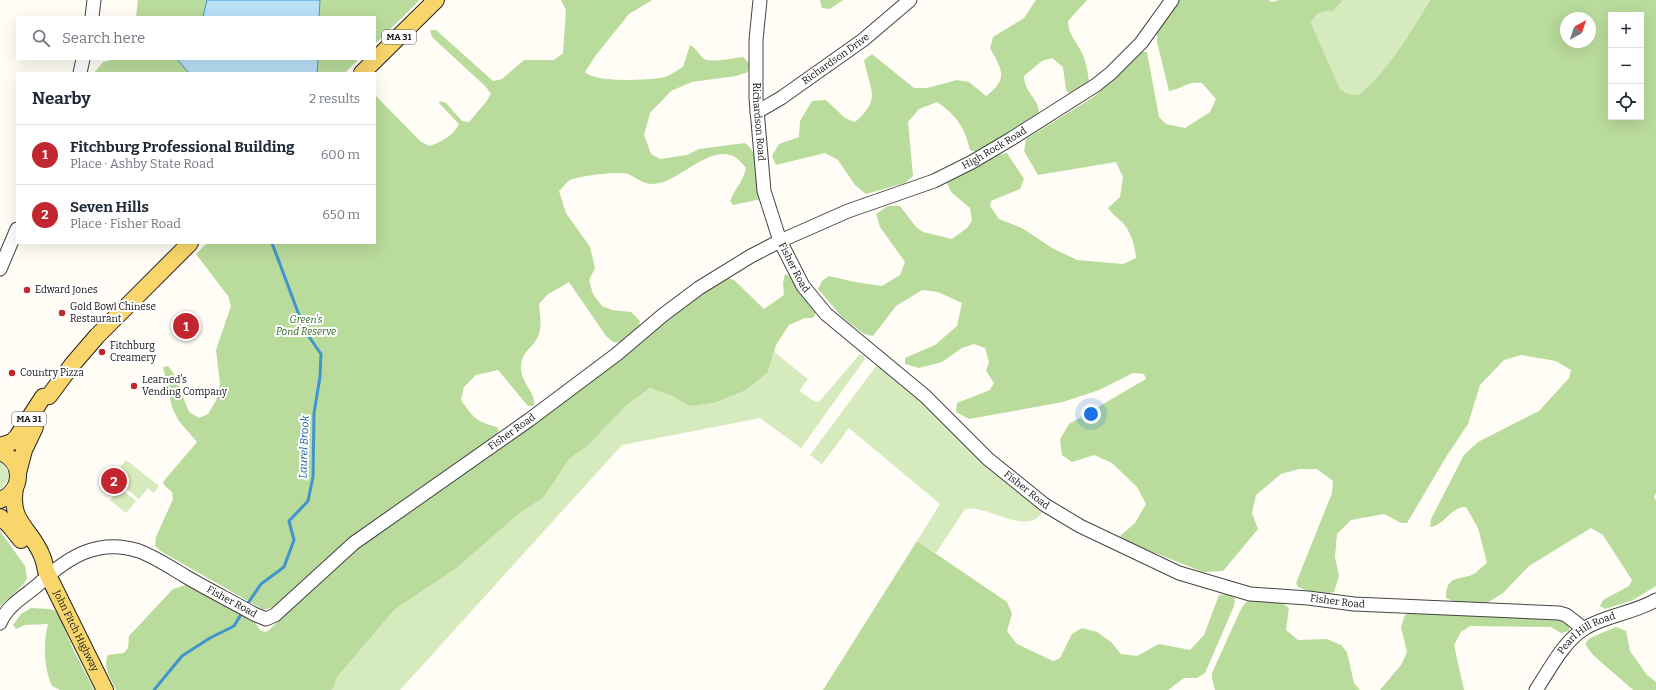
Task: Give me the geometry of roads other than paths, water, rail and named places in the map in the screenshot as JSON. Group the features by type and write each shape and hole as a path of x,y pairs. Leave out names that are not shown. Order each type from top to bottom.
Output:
{"main road":[{"name":"MA 31","path":"376,59 436,0"},
{"name":"MA 31","path":"363,72 375,60"},
{"name":"MA 31","path":"3,448 18,437 43,397 49,396 72,365 97,336 189,244"},
{"path":"0,500 9,495 17,481 21,458 26,443 51,402 49,396"},
{"path":"3,448 15,464 17,481"},
{"name":"John Fitch Highway","path":"17,481 14,503 17,515 42,555 47,573 105,690"},
{"name":"John Fitch Highway","path":"2,518 47,573"}],"street":[{"path":"92,16 94,0"},
{"name":"Richardson Road","path":"760,0 756,40 757,112 764,191 780,240"},
{"name":"Richardson Drive","path":"757,112 781,98 863,40 910,0"},
{"name":"High Rock Road","path":"780,240 848,211 934,180 972,162 1011,139 1111,74 1141,43 1172,0"},
{"path":"80,72 83,60"},
{"path":"0,269 16,231"},
{"name":"Fisher Road","path":"0,623 6,613 16,602 47,573 83,552 96,548 117,547 139,552 152,557 254,614 266,619 275,615 354,543 528,420 617,354 663,315 699,288 750,256 780,240 803,286 826,314 925,396 988,459 1013,481 1045,505 1080,526 1149,560 1179,573 1250,594 1308,598 1354,604 1553,612 1566,614 1584,629"},
{"name":"Pearl Hill Road","path":"1536,690 1567,645 1584,629 1655,601"}],"water":[{"path":"207,0 320,0 319,16 203,16"},
{"path":"178,60 318,60 317,72 188,72"}],"waterway":[{"name":"Laurel Brook","path":"246,606 261,584 284,567 294,540 289,521 308,501 313,477 314,413 320,377 321,354 305,331 272,244"},
{"name":"Laurel Brook","path":"154,690 182,656 210,638 234,626 242,613"}],"place":[{"name":"Edward Jones","path":"27,290"},
{"name":"Gold Bowl Chinese Restaurant","path":"62,313"},
{"name":"Fitchburg Professional Building","path":"186,326"},
{"name":"Fitchburg Creamery","path":"102,352"},
{"name":"Country Pizza","path":"12,373"},
{"name":"Learned's Vending Company","path":"134,386"},
{"name":"Seven Hills","path":"114,481"}],"park label":[{"name":"Green's Pond Reserve","path":"306,326"}]}
